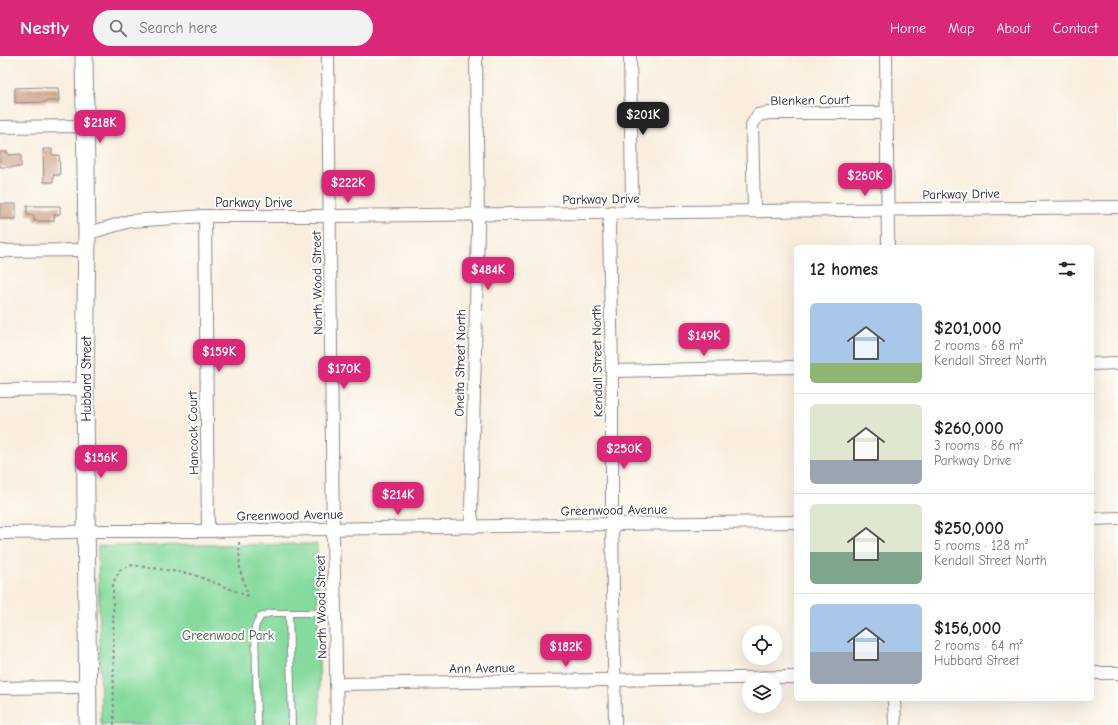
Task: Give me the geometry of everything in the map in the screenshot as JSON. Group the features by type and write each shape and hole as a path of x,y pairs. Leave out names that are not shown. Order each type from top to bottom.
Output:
{"street":[{"name":"Hubbard Street","path":"84,56 87,232 85,389 88,725"},
{"name":"North Wood Street","path":"328,56 333,528 337,725"},
{"name":"Oneita Street North","path":"473,527 471,512 478,215 476,56"},
{"path":"629,212 632,199 630,56"},
{"path":"886,56 888,245"},
{"name":"Blenken Court","path":"754,211 752,125 758,116 769,113 887,113"},
{"path":"0,127 86,126"},
{"name":"Parkway Drive","path":"87,232 96,231 130,221 205,216 478,215 612,212 1118,207"},
{"name":"Kendall Street North","path":"612,212 609,225 612,371 612,524 615,725"},
{"name":"Hancock Court","path":"205,216 208,531"},
{"path":"0,251 86,250"},
{"path":"1094,364 1118,363"},
{"path":"612,371 794,367"},
{"path":"0,390 85,389"},
{"path":"1094,518 1118,518"},
{"name":"Greenwood Avenue","path":"0,533 794,522"},
{"path":"1094,673 1118,673"},
{"name":"Ann Avenue","path":"336,684 794,677"},
{"path":"0,688 88,686"},
{"path":"894,701 894,725"}],"lane":[{"path":"258,725 256,719 255,627 260,617 270,613 335,613"},
{"path":"289,613 292,725"}],"path":[{"path":"114,725 113,583 120,570 132,565 192,574 248,596 240,570 239,542"}],"green space":[{"name":"Greenwood Park","path":"317,544 320,725 101,725 98,546"}],"building":[{"path":"15,88 58,88 59,101 15,103"},
{"path":"43,149 52,149 52,155 59,155 60,175 53,175 53,182 44,182"},
{"path":"0,152 8,152 8,155 21,154 21,167 0,167"},
{"path":"0,204 16,204 16,219 0,219"},
{"path":"27,206 60,206 60,214 54,215 54,221 34,221 34,215 27,215"}]}
